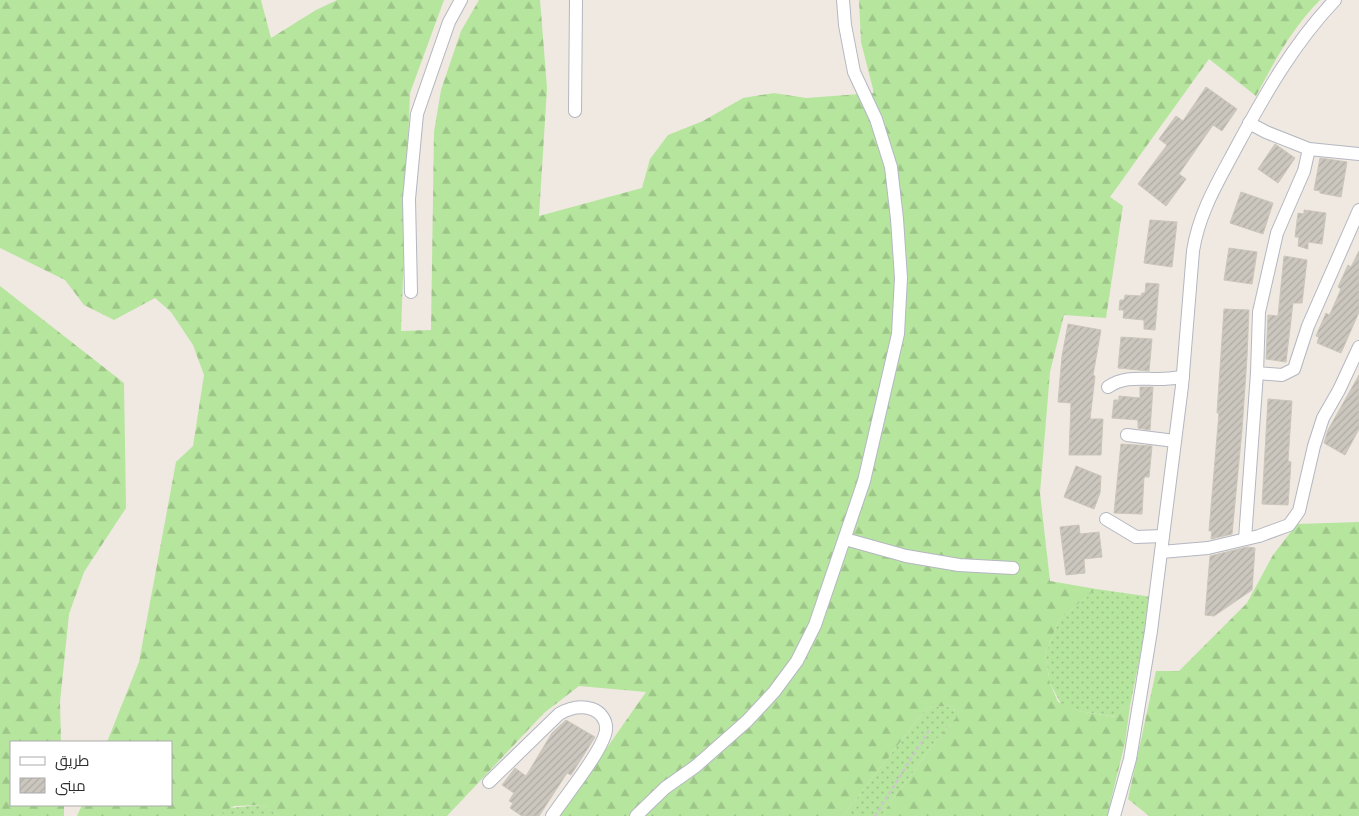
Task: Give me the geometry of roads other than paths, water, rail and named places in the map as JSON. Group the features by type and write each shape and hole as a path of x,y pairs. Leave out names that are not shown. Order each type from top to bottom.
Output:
{"street":[{"path":"411,292 409,199 417,114 449,22 461,0"},
{"path":"575,111 576,0"},
{"path":"636,816 665,788 696,766 747,721 774,692 797,661 815,625 864,480 898,334 901,278 891,167 876,119 854,72 845,25 843,0"},
{"path":"1116,815 1132,750 1151,632 1183,377 1196,230 1208,201 1284,65 1302,38 1335,0"},
{"path":"1250,123 1266,132 1309,149 1359,154"},
{"path":"1245,539 1257,373 1259,312 1277,233 1304,171 1309,149"},
{"path":"1257,373 1282,374 1294,369 1308,326 1359,210"},
{"path":"1161,552 1208,548 1260,536 1289,525 1299,510 1314,446 1323,418 1339,390 1359,347"},
{"path":"1108,387 1116,381 1137,378 1183,377"},
{"path":"1127,435 1175,440"},
{"path":"1106,519 1136,536 1163,536"},
{"path":"845,539 906,556 950,564 1013,568"},
{"path":"489,782 559,714 569,708 593,709 600,713 605,720 606,731 601,745 552,816"}]}
